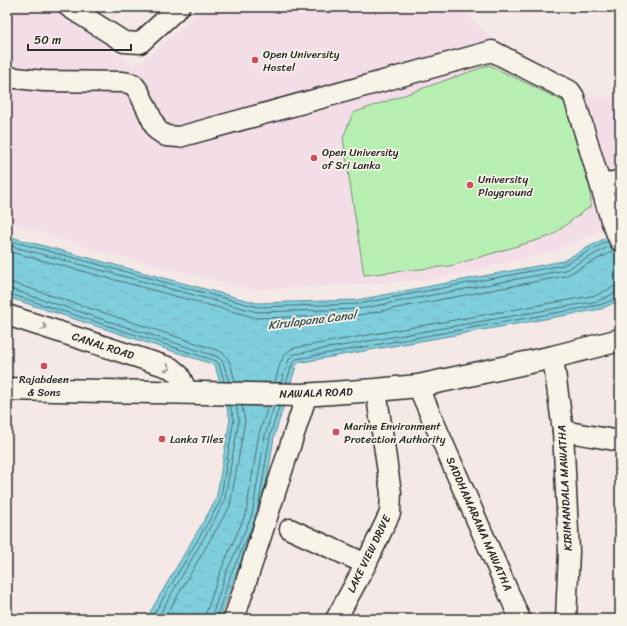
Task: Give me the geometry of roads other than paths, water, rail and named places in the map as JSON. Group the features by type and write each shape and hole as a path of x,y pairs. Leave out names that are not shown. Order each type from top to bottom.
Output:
{"main road":[{"name":"NAWALA ROAD","path":"7,389 304,394 376,390 418,386 553,357 620,340"}],"street":[{"path":"69,7 124,42 140,43 179,7"},
{"path":"7,77 44,81 123,82 133,84 139,92 157,130 166,136 179,137 492,51 570,91 574,97 611,183 611,220 620,240"},
{"name":"CANAL ROAD","path":"7,315 171,368 198,392"},
{"name":"KIRIMANDALA MAWATHA","path":"553,357 563,431 569,551 566,619"},
{"name":"SADDHAMARAMA MAWATHA","path":"418,386 520,619"},
{"name":"LAKE VIEW DRIVE","path":"336,619 366,564 390,513 391,493 376,390"},
{"path":"234,619 304,394"},
{"path":"563,431 620,441"},
{"path":"290,529 366,564"}],"water":[{"name":"Kirulapana Canal","path":"620,230 620,300 601,309 297,363 274,437 261,518 235,576 220,619 146,619 216,500 230,419 215,365 7,297 7,236 257,303 357,300 563,261"}],"place":[{"name":"Open University Hostel","path":"255,60"},
{"name":"Open University of Sri Lanka","path":"314,158"},
{"name":"University Playground","path":"470,185"},
{"name":"Rajabdeen & Sons","path":"44,366"},
{"name":"Marine Environment Protection Authority","path":"336,432"},
{"name":"Lanka Tiles","path":"162,439"}]}
